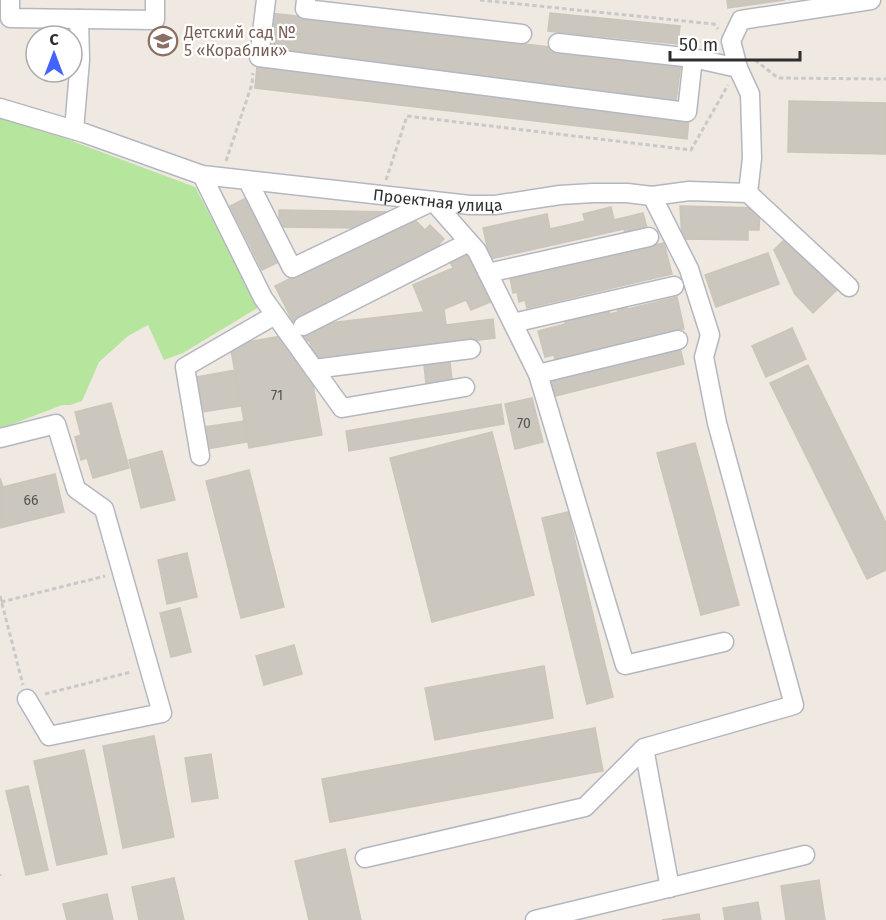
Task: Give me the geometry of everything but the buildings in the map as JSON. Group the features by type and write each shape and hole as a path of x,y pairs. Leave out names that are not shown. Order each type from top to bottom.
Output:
{"street":[{"path":"10,0 10,18 155,20 155,0"},
{"path":"266,0 259,57 687,112 693,58"},
{"path":"306,0 305,9 522,34"},
{"path":"849,286 748,193 752,158 750,94 738,68 731,41 741,20 871,0"},
{"path":"74,130 80,60 79,19"},
{"path":"558,42 693,58 738,68"},
{"name":"Проектная улица","path":"0,108 211,176 248,181 470,205 495,205 560,195 593,193 652,196 689,191 748,193"},
{"path":"211,176 263,298 342,408 465,387"},
{"path":"248,181 292,268 433,201 477,251 538,374 625,665 723,642"},
{"path":"365,858 585,807 644,748 794,705 717,423 704,357 710,335 689,269 652,196"},
{"path":"488,273 649,237"},
{"path":"303,326 469,242"},
{"path":"513,323 674,286"},
{"path":"200,456 185,367 275,315"},
{"path":"538,374 678,340"},
{"path":"314,369 471,349"},
{"path":"0,438 56,424 76,489 104,509 162,713 49,736 27,699"},
{"path":"644,748 670,888"},
{"path":"535,920 805,855"}],"path":[{"path":"480,0 714,24"},
{"path":"731,41 778,78 886,79"},
{"path":"211,176 252,84 254,66 259,57"},
{"path":"381,196 406,116 691,150 738,68"},
{"path":"1,602 122,572"},
{"path":"0,596 27,699 148,667"}],"green space":[{"path":"0,118 64,138 195,187 259,307 183,353 164,360 148,325 128,336 99,362 82,401 62,405 0,429"}],"place":[{"name":"Детский сад № 5 «Кораблик»","path":"163,41"}]}
